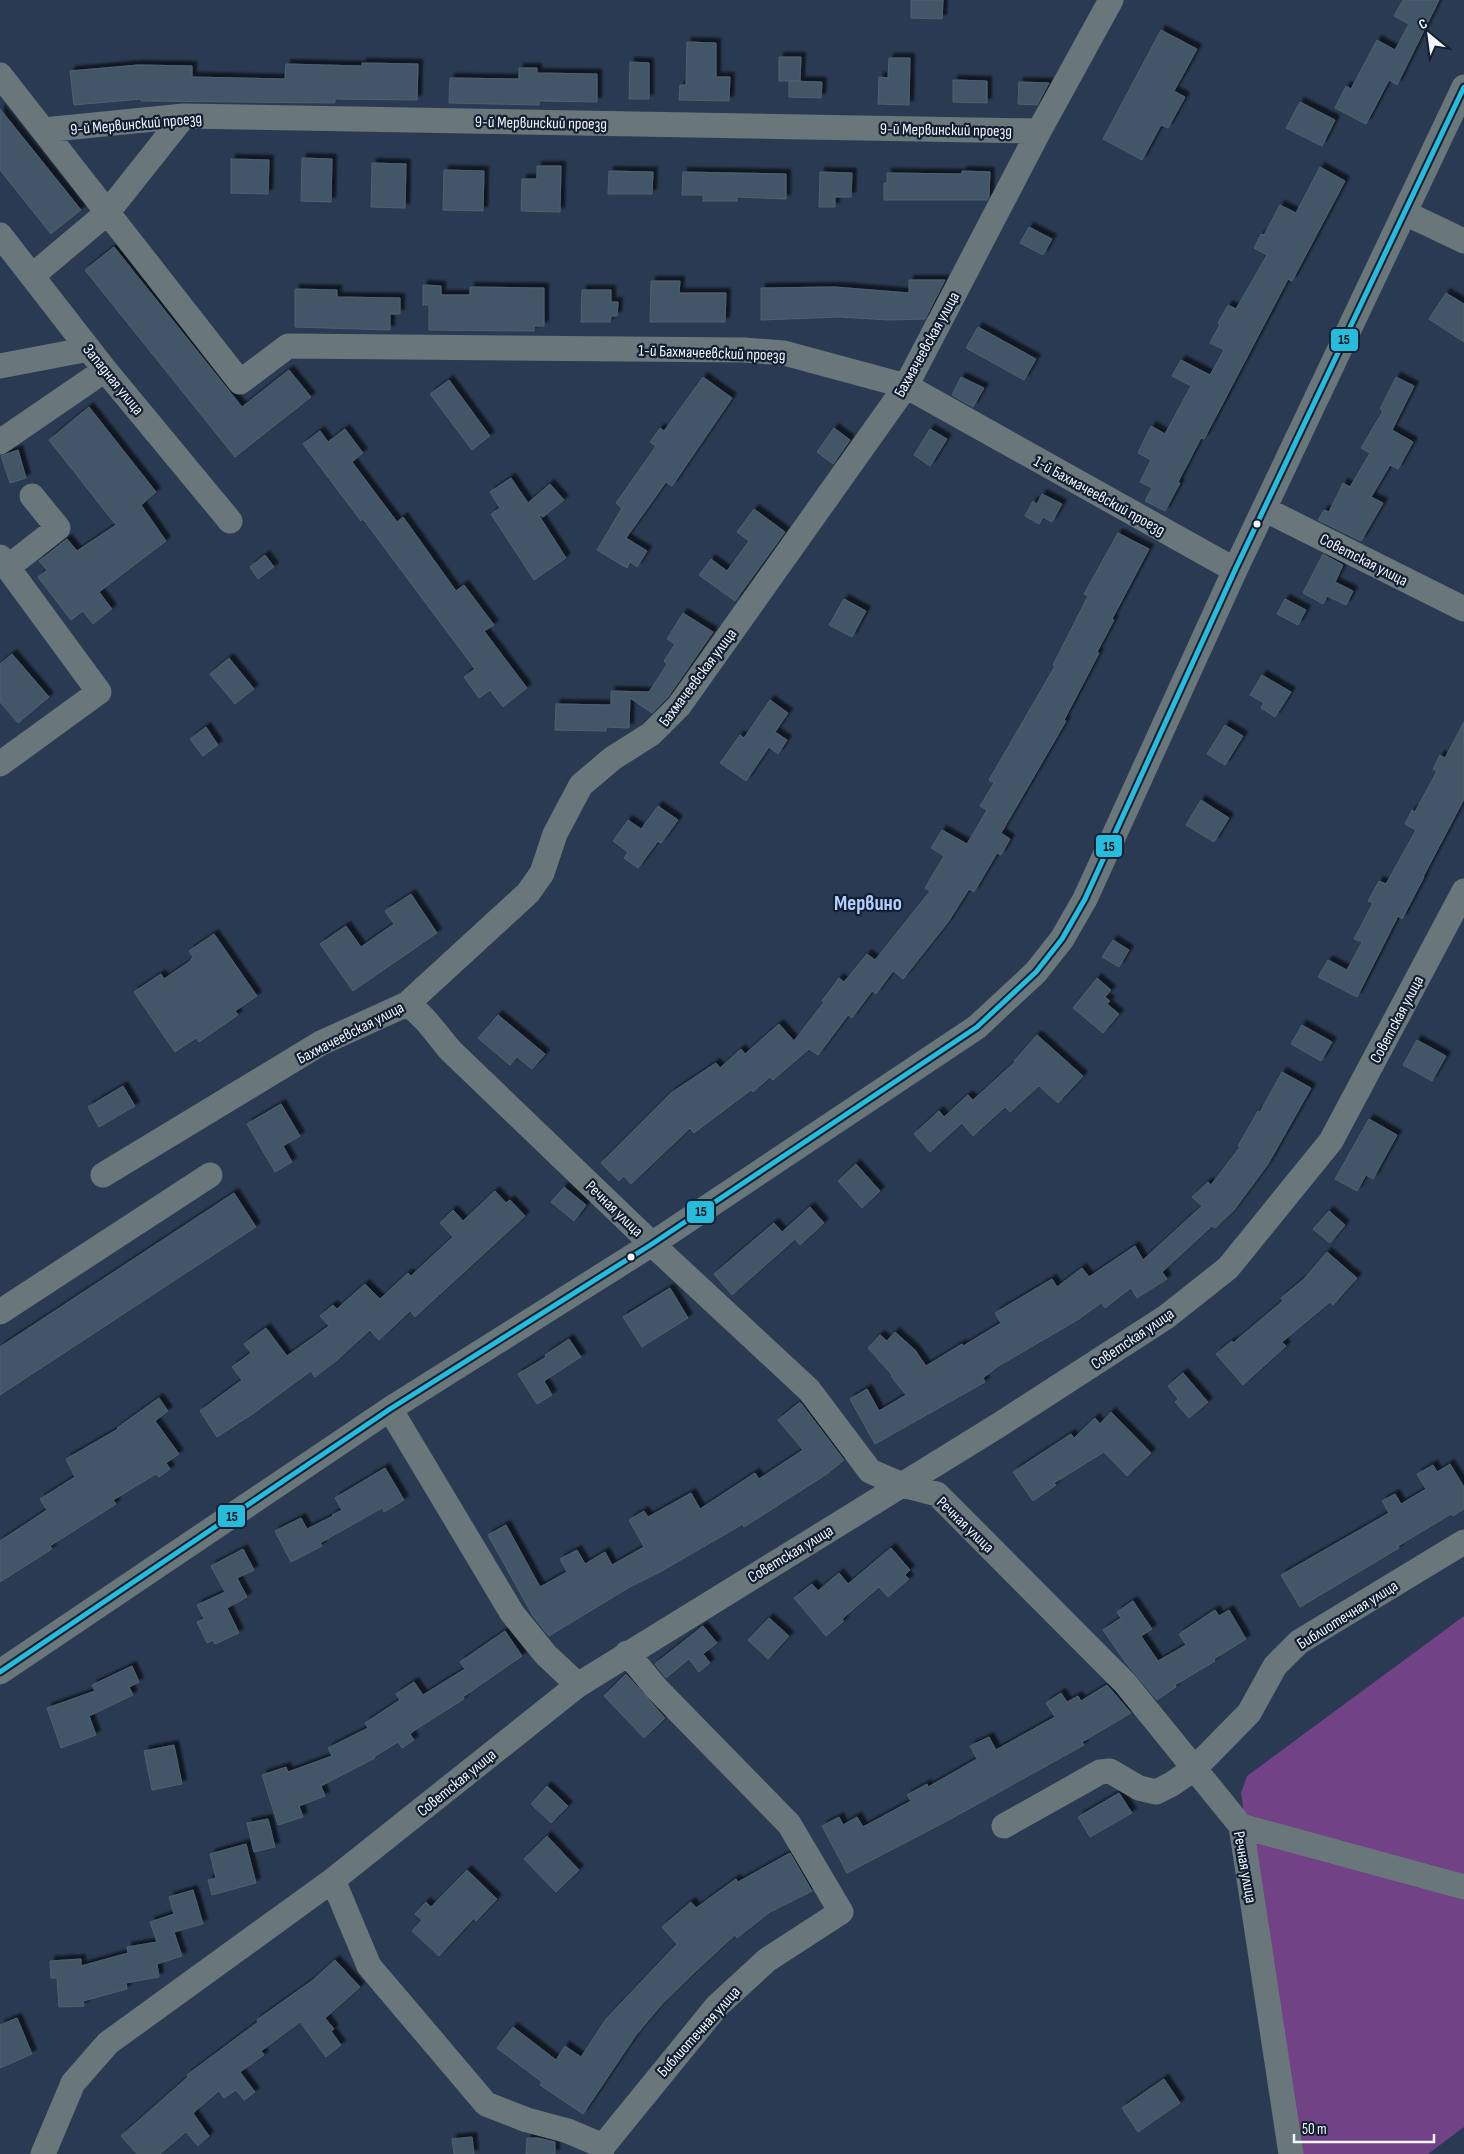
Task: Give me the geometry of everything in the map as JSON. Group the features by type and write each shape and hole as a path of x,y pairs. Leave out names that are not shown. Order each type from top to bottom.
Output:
{"street":[{"name":"Бахмачеевская улица","path":"103,1175 321,1043 407,1004 528,892 542,873 555,834 570,802 581,786 613,758 651,734 679,706 906,386 1038,131 1111,0"},
{"path":"0,75 107,213"},
{"path":"0,1672 390,1409 652,1244 977,1027 1036,972 1062,939 1085,899 1235,570 1464,87"},
{"name":"9-й Мервинский проезд","path":"44,130 184,116 1038,131"},
{"path":"32,276 107,213 184,116"},
{"name":"1-й Бахмачеевский проезд","path":"107,213 240,382 288,346 743,350 784,353 906,386 1235,570"},
{"path":"1405,213 1464,241"},
{"name":"Западная улица","path":"0,235 105,370 230,521"},
{"path":"0,366 89,349"},
{"path":"0,442 105,370"},
{"path":"0,764 99,692 4,562 58,528 32,496"},
{"name":"Советская улица","path":"1264,509 1464,609"},
{"name":"Советская улица","path":"43,2154 74,2083 108,2043 333,1880 578,1685 999,1425 1166,1317 1228,1268 1331,1141 1464,891"},
{"name":"Речная улица","path":"407,1004 420,1013 431,1029 451,1051 652,1244 810,1390 870,1471 902,1485 937,1494 1125,1683 1241,1826 1292,2154"},
{"path":"0,1312 210,1175"},
{"path":"390,1409 512,1613 546,1655 578,1685"},
{"name":"Библиотечная улица","path":"1004,1826 1100,1772 1110,1771 1139,1788 1156,1792 1172,1784 1195,1768 1249,1713 1275,1666 1299,1642 1464,1542"},
{"name":"Библиотечная улица","path":"602,2150 717,2006 767,1960 841,1912 789,1824 656,1688 627,1653"},
{"path":"1241,1826 1464,1887"},
{"path":"333,1880 369,1966 486,2104 527,2120 568,2131 602,2150"}],"shaded area":[{"path":"1464,1616 1464,2127 1428,2154 1294,2154 1241,1793 1247,1776"}],"building":[{"path":"911,0 943,0 942,19 911,18"},
{"path":"1403,0 1439,0 1397,85 1389,80 1366,124 1335,108 1346,86 1351,89 1377,40 1395,50 1409,24 1394,16"},
{"path":"1161,30 1197,49 1174,91 1185,97 1168,128 1161,125 1142,160 1103,139"},
{"path":"687,42 716,43 716,77 730,77 729,101 679,100 680,85 686,85"},
{"path":"779,57 801,57 800,81 779,81"},
{"path":"889,58 910,58 909,105 878,104 879,77 888,78"},
{"path":"630,62 649,63 649,99 629,99"},
{"path":"362,63 418,64 417,100 335,99 335,103 141,101 141,99 74,105 70,71 138,65 192,66 192,77 285,79 286,64 362,66"},
{"path":"519,68 537,68 537,73 597,74 597,102 539,101 539,105 449,103 450,78 519,79"},
{"path":"953,80 987,81 987,103 953,102"},
{"path":"789,81 822,82 821,98 789,97"},
{"path":"1019,82 1049,83 1037,105 1018,104"},
{"path":"1300,102 1335,120 1322,146 1286,128"},
{"path":"0,109 81,210 51,234 0,170"},
{"path":"302,158 332,159 331,202 301,201"},
{"path":"231,159 269,160 268,194 231,193"},
{"path":"372,163 406,164 405,208 371,207"},
{"path":"537,166 561,166 560,212 521,211 522,179 537,179"},
{"path":"1320,167 1345,181 1292,281 1288,279 1204,439 1201,438 1165,511 1145,501 1152,488 1140,482 1151,460 1138,453 1151,426 1165,434 1191,386 1172,376 1181,360 1210,375 1224,350 1210,343 1220,324 1218,323 1228,305 1236,309 1267,255 1254,248 1261,234 1264,235 1280,205 1296,213"},
{"path":"444,170 484,171 483,211 443,210"},
{"path":"609,171 653,172 652,194 608,194"},
{"path":"962,171 990,172 989,196 987,200 884,200 884,183 887,183 887,173 962,174"},
{"path":"683,172 786,174 786,199 737,197 737,201 703,201 703,195 682,195"},
{"path":"820,172 852,173 851,197 835,197 835,207 819,207"},
{"path":"1029,227 1052,239 1043,255 1020,243"},
{"path":"114,247 242,407 289,370 311,397 235,457 85,270"},
{"path":"909,280 945,280 925,319 889,320 840,317 761,320 761,288 835,287 909,293"},
{"path":"651,281 680,281 679,293 726,293 725,322 650,322"},
{"path":"423,285 441,286 441,295 470,295 470,287 544,288 544,326 534,326 534,331 429,330 429,305 423,305"},
{"path":"295,289 337,290 337,297 400,298 400,314 390,314 390,330 295,327"},
{"path":"582,290 611,290 611,302 618,302 617,316 611,316 610,322 581,322"},
{"path":"1446,293 1464,304 1464,342 1429,319"},
{"path":"978,327 1036,359 1024,380 966,348"},
{"path":"703,377 732,398 672,486 666,482 626,538 647,551 637,567 630,562 627,568 597,550 622,508 616,503 656,446 650,442 660,428 664,431"},
{"path":"961,377 984,388 973,407 952,395"},
{"path":"1396,377 1414,386 1392,430 1413,442 1398,469 1390,465 1371,497 1383,503 1361,541 1318,520 1324,510 1329,512 1343,483 1350,487 1370,453 1361,448 1383,411 1380,409"},
{"path":"449,380 490,436 472,450 430,394"},
{"path":"89,407 156,492 141,505 166,541 99,592 112,609 93,624 83,611 71,620 38,577 47,570 39,561 67,539 77,551 116,525 49,440"},
{"path":"834,428 850,440 833,464 817,452"},
{"path":"345,429 363,453 352,462 397,522 403,517 456,591 464,585 494,625 484,631 527,688 503,707 490,690 479,698 464,677 475,669 363,519 361,521 303,444 320,431 328,442"},
{"path":"930,429 947,439 930,466 914,455"},
{"path":"18,450 26,478 10,483 1,456"},
{"path":"511,478 528,503 550,484 564,500 543,517 538,514 566,558 534,580 491,514 500,508 490,492"},
{"path":"1042,494 1062,504 1052,522 1043,517 1039,524 1025,516 1033,501 1037,504"},
{"path":"754,509 785,532 735,601 699,575 711,559 727,571 749,541 737,532"},
{"path":"1118,533 1149,549 1112,619 1114,620 1097,652 1099,653 1064,720 1066,721 1001,833 1010,839 1001,855 997,853 974,892 969,889 948,922 903,979 893,971 876,994 872,991 852,1018 848,1015 818,1055 809,1049 773,1080 770,1077 753,1092 751,1090 694,1133 690,1128 631,1184 624,1176 619,1181 601,1163 671,1093 716,1063 720,1068 741,1049 745,1054 779,1024 794,1041 824,1002 822,1001 839,978 844,982 867,954 875,960 930,891 925,888 944,856 931,848 942,830 967,844 987,810 980,806 994,783 989,780 1055,666 1053,665 1088,596 1084,594"},
{"path":"1323,554 1343,565 1335,582 1353,591 1346,605 1327,596 1323,604 1303,593"},
{"path":"265,555 274,567 258,579 250,567"},
{"path":"844,599 866,611 852,637 829,625"},
{"path":"1285,599 1306,610 1298,625 1277,614"},
{"path":"683,613 713,632 668,697 652,713 630,698 629,728 606,727 606,731 555,730 556,704 611,705 611,691 649,692 667,664 664,661 675,644 667,639"},
{"path":"12,654 49,697 18,723 0,702 0,664"},
{"path":"229,658 254,689 235,704 210,674"},
{"path":"1262,675 1291,692 1275,717 1261,708 1264,703 1250,695"},
{"path":"770,700 788,713 775,732 787,740 778,754 769,747 746,781 720,763 740,735 744,738"},
{"path":"1464,722 1464,799 1402,919 1398,916 1357,997 1318,977 1328,960 1347,970 1362,942 1354,939 1373,903 1368,901 1379,881 1386,884 1416,830 1405,824 1412,810 1415,812 1437,771 1433,769 1440,755 1445,758"},
{"path":"1225,725 1243,736 1225,765 1207,754"},
{"path":"206,727 218,745 203,756 190,739"},
{"path":"1201,800 1229,818 1214,842 1186,825"},
{"path":"658,806 678,820 661,843 658,841 638,868 624,858 628,852 613,841 628,820 641,829"},
{"path":"411,894 437,933 353,991 320,944 346,926 361,947 394,924 385,911"},
{"path":"214,934 257,996 235,1011 238,1015 199,1042 196,1038 175,1052 134,992 161,974 164,979 189,962 193,957 189,951"},
{"path":"1113,940 1129,950 1119,967 1102,957"},
{"path":"1097,978 1111,990 1105,997 1110,1001 1107,1004 1119,1014 1103,1033 1073,1008"},
{"path":"498,1015 545,1054 532,1069 517,1057 510,1065 478,1038"},
{"path":"1302,1025 1332,1042 1321,1061 1291,1044"},
{"path":"1037,1035 1083,1076 1058,1103 1039,1086 1010,1112 1005,1107 973,1136 962,1123 930,1152 914,1134 939,1111 944,1117 968,1095 973,1100 1015,1062"},
{"path":"1417,1040 1446,1056 1432,1081 1403,1065"},
{"path":"1282,1072 1311,1088 1268,1164 1234,1210 1215,1228 1212,1226 1162,1272 1167,1279 1137,1298 1131,1288 1105,1308 1101,1303 1079,1319 997,1367 983,1378 985,1382 875,1444 850,1399 867,1389 879,1411 906,1395 892,1375 868,1348 880,1335 887,1341 895,1332 915,1350 926,1366 1001,1323 995,1313 1052,1279 1057,1287 1082,1268 1089,1277 1135,1246 1143,1260 1202,1206 1192,1197 1208,1182 1211,1185 1240,1147 1238,1146 1258,1111 1260,1112"},
{"path":"123,1086 135,1106 99,1127 88,1107"},
{"path":"281,1104 300,1136 283,1146 292,1162 275,1172 247,1124"},
{"path":"1369,1119 1397,1135 1373,1179 1366,1175 1357,1191 1335,1179"},
{"path":"856,1164 880,1191 862,1208 838,1181"},
{"path":"564,1187 586,1205 574,1221 551,1202"},
{"path":"495,1191 506,1203 510,1200 525,1216 415,1317 410,1311 379,1340 370,1330 315,1377 311,1371 254,1413 217,1437 200,1411 242,1380 232,1367 251,1353 244,1344 266,1328 287,1356 329,1326 320,1316 333,1305 337,1309 365,1284 380,1299 408,1273 411,1276 453,1237 440,1223 453,1210 463,1221"},
{"path":"234,1193 256,1227 0,1395 0,1347"},
{"path":"810,1207 824,1223 800,1245 795,1239 732,1295 714,1274 774,1223 782,1232"},
{"path":"1329,1211 1345,1225 1330,1243 1313,1229"},
{"path":"1327,1252 1357,1278 1333,1305 1330,1302 1282,1342 1286,1346 1243,1385 1216,1354 1232,1341 1233,1343 1283,1301 1281,1298 1304,1279"},
{"path":"670,1288 688,1318 642,1347 623,1317"},
{"path":"569,1339 581,1357 544,1381 552,1395 537,1404 518,1374 546,1357 545,1355"},
{"path":"1183,1373 1208,1402 1189,1418 1175,1402 1178,1399 1168,1386"},
{"path":"159,1398 168,1411 155,1421 179,1454 166,1463 170,1469 159,1477 156,1474 113,1500 116,1504 50,1546 52,1549 0,1582 0,1541 47,1510 40,1499 75,1477 66,1459 118,1429"},
{"path":"800,1402 844,1460 827,1474 744,1527 743,1524 660,1572 630,1587 549,1636 533,1616 488,1535 506,1525 540,1587 567,1572 560,1559 577,1550 585,1564 605,1552 612,1565 644,1547 629,1520 644,1511 648,1517 691,1493 700,1509 755,1473 759,1479 803,1450 778,1420"},
{"path":"1111,1412 1151,1453 1127,1476 1104,1452 1054,1483 1056,1485 1033,1501 1013,1472 1071,1434 1074,1438 1095,1418 1100,1424"},
{"path":"1450,1464 1464,1487 1464,1509 1453,1516 1451,1514 1398,1546 1399,1548 1300,1607 1281,1575 1389,1513 1382,1501 1395,1494 1401,1504 1426,1489 1417,1474 1433,1465 1437,1472"},
{"path":"385,1468 404,1500 384,1512 382,1508 320,1543 322,1546 291,1562 275,1531 301,1518 307,1529 333,1516 342,1510 335,1498"},
{"path":"891,1548 910,1570 905,1575 909,1579 888,1597 879,1587 842,1619 844,1621 826,1636 794,1598 812,1584 818,1591 839,1573 848,1584"},
{"path":"243,1549 254,1570 237,1578 247,1597 227,1608 239,1633 215,1644 213,1640 207,1643 197,1622 204,1619 197,1605 225,1592 211,1566"},
{"path":"1133,1601 1152,1629 1141,1636 1158,1661 1186,1645 1179,1634 1215,1610 1219,1616 1229,1610 1246,1639 1214,1659 1215,1661 1175,1685 1176,1687 1157,1700 1126,1663 1103,1630 1121,1618 1117,1612"},
{"path":"769,1618 789,1636 768,1659 748,1640"},
{"path":"703,1626 717,1643 703,1654 710,1663 699,1672 689,1659 666,1678 655,1664"},
{"path":"505,1631 522,1656 463,1697 464,1699 415,1730 410,1734 414,1740 402,1748 398,1742 375,1758 321,1786 325,1796 299,1806 303,1817 278,1825 262,1775 286,1767 288,1772 332,1756 328,1748 368,1728 365,1723 400,1700 396,1694 414,1682 423,1695 465,1669 460,1662"},
{"path":"132,1666 139,1682 129,1687 133,1695 89,1716 96,1735 61,1748 47,1708 95,1691 92,1685"},
{"path":"626,1674 665,1718 644,1738 604,1696"},
{"path":"1107,1685 1131,1713 1082,1742 1084,1745 947,1821 847,1873 822,1826 839,1817 843,1825 857,1817 863,1827 911,1801 907,1795 927,1784 928,1787 977,1759 970,1746 989,1737 996,1750 1055,1717 1046,1703 1061,1693 1067,1702 1078,1696 1081,1701"},
{"path":"174,1745 182,1784 152,1790 144,1751"},
{"path":"547,1786 568,1806 551,1823 531,1804"},
{"path":"1119,1793 1132,1813 1090,1837 1078,1817"},
{"path":"268,1819 275,1847 254,1852 247,1823"},
{"path":"547,1836 579,1870 556,1892 524,1859"},
{"path":"246,1844 256,1883 212,1895 208,1880 216,1878 210,1854"},
{"path":"790,1853 812,1891 770,1912 737,1938 735,1935 663,2003 636,2035 583,2114 540,2085 542,2082 497,2048 513,2027 556,2060 565,2046 581,2057 606,2019 677,1944 662,1927 691,1902 696,1908 736,1879 738,1882"},
{"path":"467,1870 497,1899 476,1921 474,1918 439,1956 412,1931 422,1920 415,1914 426,1902 431,1907"},
{"path":"193,1890 203,1924 174,1932 182,1956 157,1964 159,1977 126,1983 127,1989 83,2001 84,2006 59,2007 57,1978 51,1978 50,1961 81,1959 81,1966 128,1953 127,1947 157,1942 150,1922 174,1914 169,1897"},
{"path":"335,1960 360,1987 325,2018 334,2029 331,2031 341,2045 326,2057 300,2022 261,2051 264,2055 240,2072 255,2092 244,2100 236,2090 224,2098 219,2091 193,2113 209,2136 198,2146 186,2132 160,2154 137,2154 121,2136 188,2077 187,2075 258,2022 257,2020 313,1980"},
{"path":"17,2018 32,2054 0,2068 0,2025"},
{"path":"1164,2079 1180,2103 1138,2132 1122,2108"},
{"path":"472,2137 474,2154 454,2154 452,2139"},
{"path":"527,2138 538,2138 555,2142 555,2154 526,2154"}],"transit line":[{"name":"15","path":"0,1672 390,1409 652,1244 977,1027 1036,972 1062,939 1085,899 1235,570 1464,87"}],"district":[{"name":"Мервино","path":"868,903"}]}
